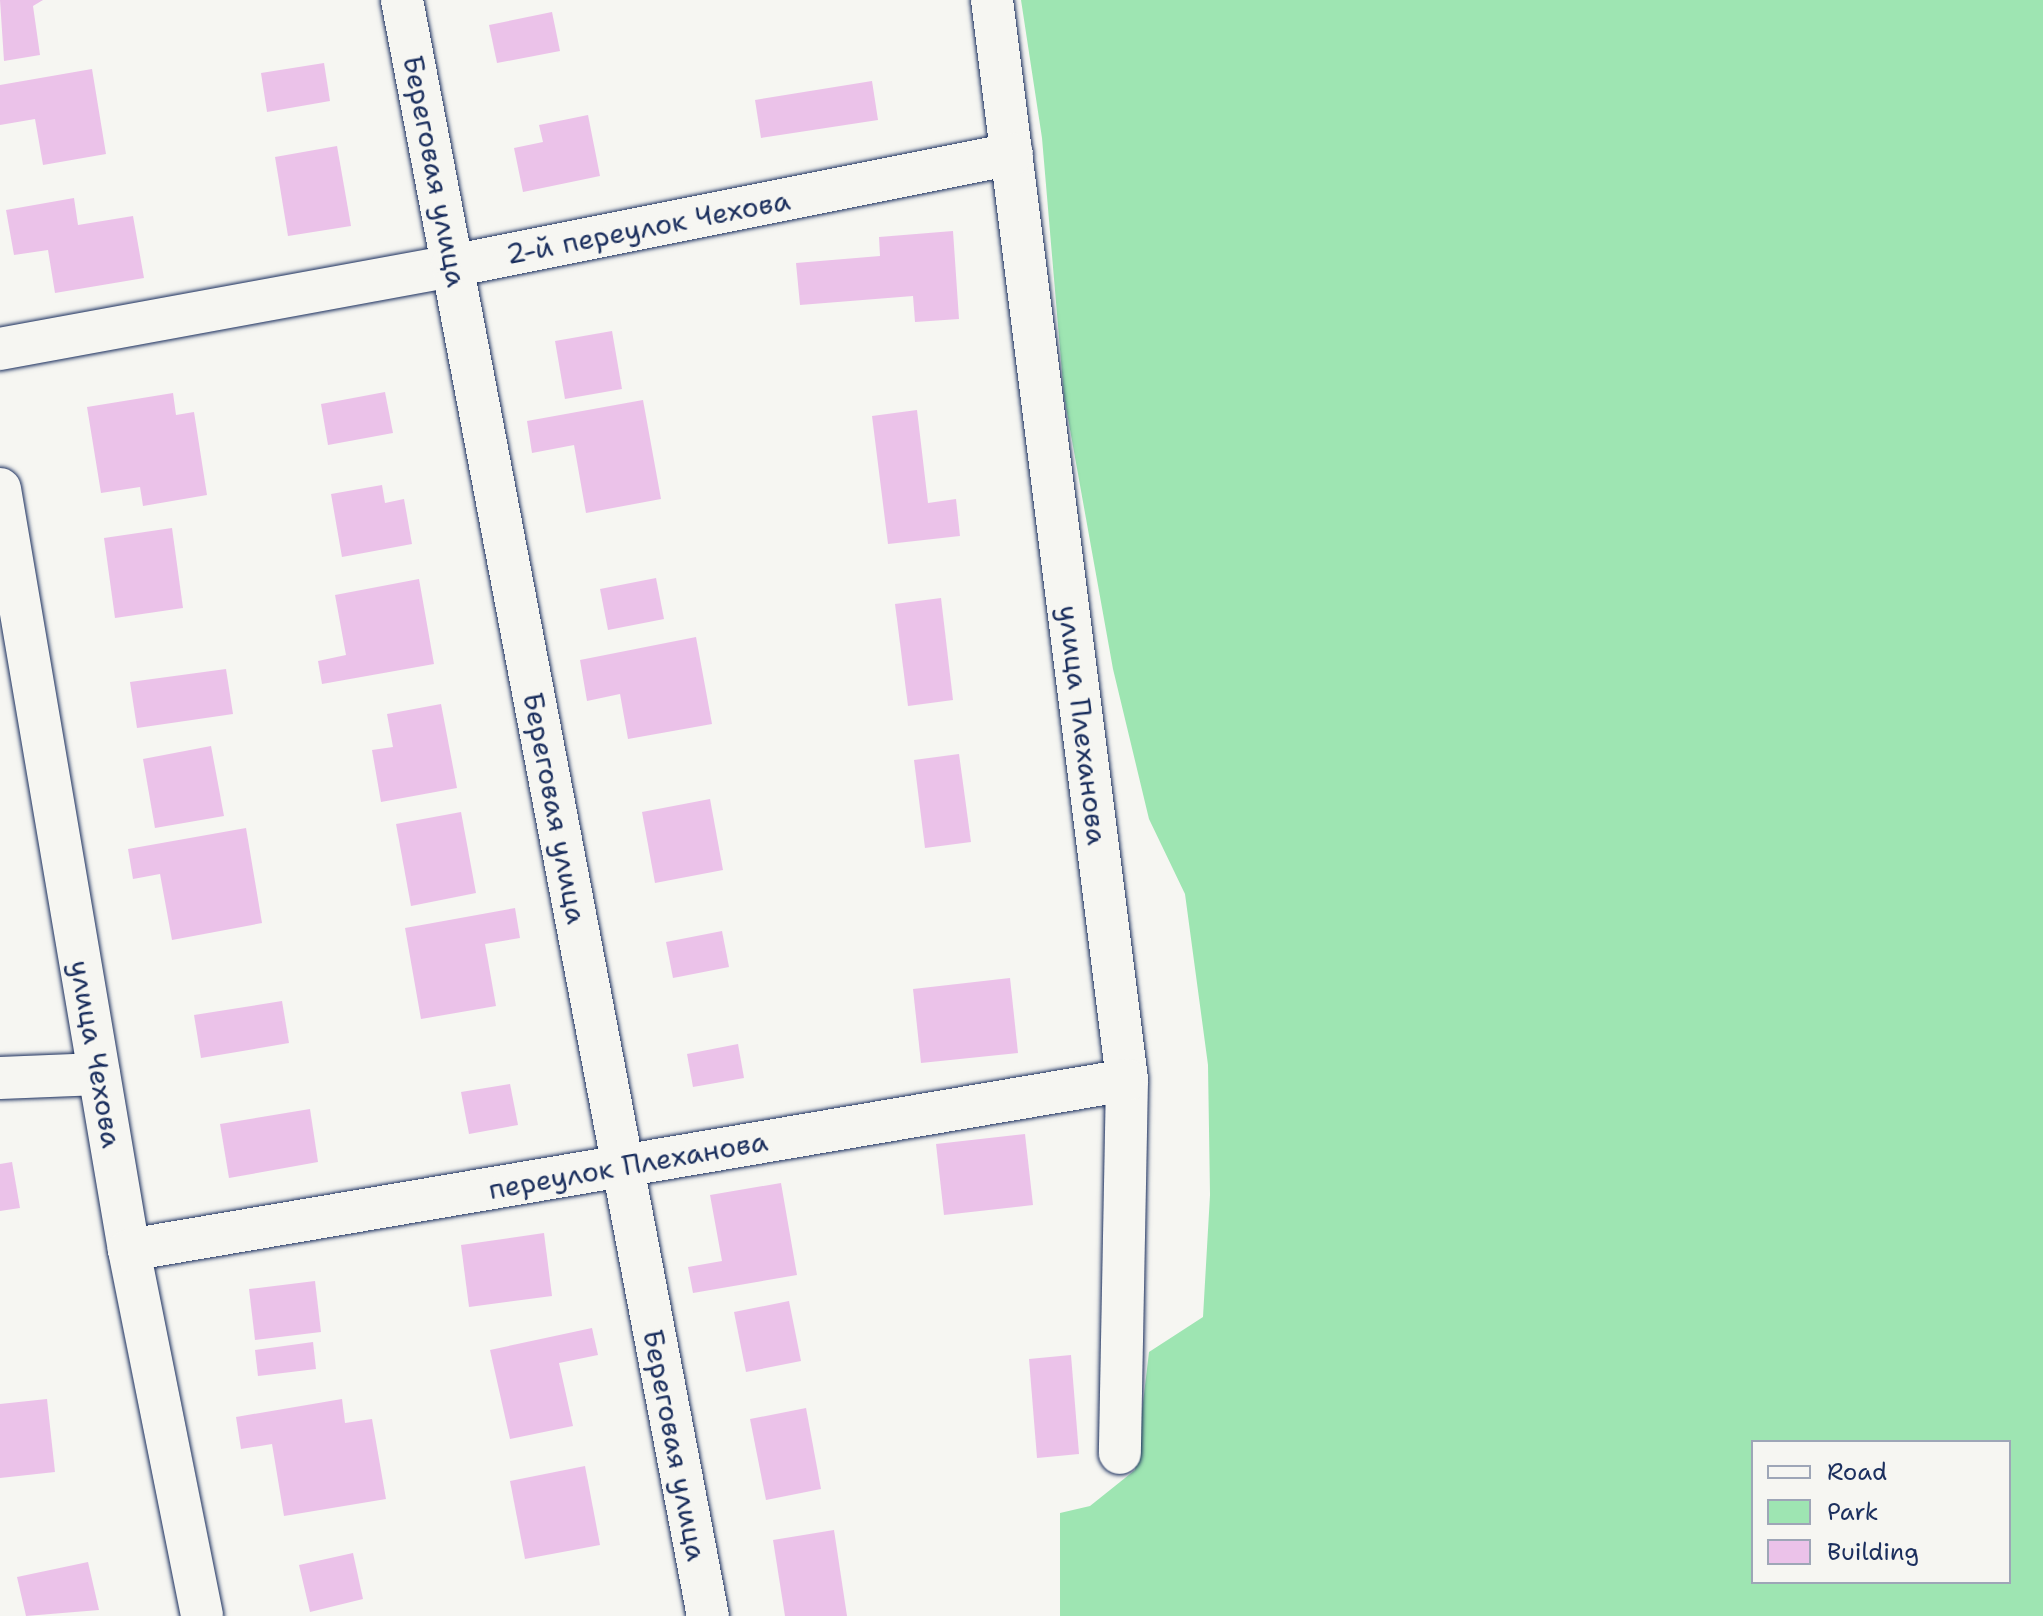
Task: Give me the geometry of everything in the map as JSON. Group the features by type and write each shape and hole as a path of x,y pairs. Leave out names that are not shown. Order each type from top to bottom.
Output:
{"street":[{"name":"Береговая улица","path":"402,0 708,1616"},
{"name":"улица Плеханова","path":"992,0 1127,1080 1120,1453"},
{"name":"2-й переулок Чехова","path":"0,349 452,266 1012,154"},
{"name":"улица Чехова","path":"0,489 129,1250 202,1616"},
{"path":"0,1078 99,1074"},
{"name":"переулок Плеханова","path":"129,1250 1127,1080"}],"green space":[{"path":"1021,0 2043,0 2043,1616 1060,1616 1060,1513 1090,1506 1135,1470 1149,1352 1203,1317 1210,1195 1208,1065 1185,894 1149,819 1113,669 1064,396 1042,138"}],"building":[{"path":"0,0 43,0 33,6 40,55 4,61"},
{"path":"552,12 560,51 497,63 489,25"},
{"path":"324,63 330,101 267,112 261,73"},
{"path":"92,69 106,154 43,165 35,119 0,125 0,85"},
{"path":"872,81 878,120 761,138 755,100"},
{"path":"588,115 600,176 523,192 514,148 543,142 539,125"},
{"path":"337,146 351,226 288,236 275,157"},
{"path":"74,198 78,225 133,216 144,278 55,293 48,250 14,255 6,210"},
{"path":"953,231 959,319 915,322 913,296 800,305 796,263 880,256 879,237"},
{"path":"612,331 622,389 565,399 555,341"},
{"path":"385,392 393,433 328,445 321,404"},
{"path":"173,393 176,415 194,412 207,495 143,506 140,487 101,493 87,407"},
{"path":"643,400 661,499 586,513 574,445 532,453 527,421"},
{"path":"917,410 928,503 956,499 960,536 888,544 872,416"},
{"path":"382,485 385,503 404,499 412,544 342,557 331,494"},
{"path":"172,528 183,608 115,618 104,538"},
{"path":"656,578 664,619 608,630 600,589"},
{"path":"419,579 434,664 322,684 318,661 346,655 335,595"},
{"path":"941,598 953,700 908,706 895,604"},
{"path":"696,637 712,724 628,739 620,694 587,701 580,660"},
{"path":"226,669 233,714 137,728 130,682"},
{"path":"441,704 457,788 381,802 372,750 393,747 387,714"},
{"path":"211,746 224,816 155,828 143,759"},
{"path":"959,754 971,842 925,848 914,760"},
{"path":"710,799 723,870 655,883 642,812"},
{"path":"461,812 476,893 411,906 396,824"},
{"path":"246,828 262,923 172,940 160,874 133,879 128,849"},
{"path":"515,908 520,938 485,944 496,1006 421,1019 405,928"},
{"path":"722,931 729,967 673,978 666,942"},
{"path":"1010,978 1018,1053 921,1063 913,989"},
{"path":"282,1001 289,1043 201,1058 194,1015"},
{"path":"738,1044 744,1078 693,1087 687,1054"},
{"path":"510,1084 518,1125 469,1134 461,1092"},
{"path":"310,1109 318,1162 229,1178 220,1124"},
{"path":"1025,1134 1033,1205 944,1215 936,1144"},
{"path":"12,1162 20,1208 0,1211 0,1164"},
{"path":"781,1183 797,1275 693,1293 688,1267 722,1261 710,1195"},
{"path":"544,1233 552,1296 469,1307 461,1245"},
{"path":"315,1281 321,1332 255,1340 249,1289"},
{"path":"789,1301 801,1361 746,1372 734,1312"},
{"path":"592,1328 598,1355 559,1363 573,1426 510,1439 490,1350"},
{"path":"313,1342 316,1369 258,1376 255,1350"},
{"path":"1071,1355 1079,1454 1037,1458 1029,1359"},
{"path":"47,1399 55,1472 0,1478 0,1404"},
{"path":"342,1399 345,1423 372,1419 386,1499 284,1516 272,1444 241,1449 236,1417"},
{"path":"806,1408 821,1489 766,1500 750,1419"},
{"path":"585,1466 600,1545 525,1559 510,1481"},
{"path":"834,1530 847,1616 785,1616 773,1540"},
{"path":"353,1553 363,1599 310,1612 299,1565"},
{"path":"88,1562 99,1610 26,1616 17,1577"}]}
